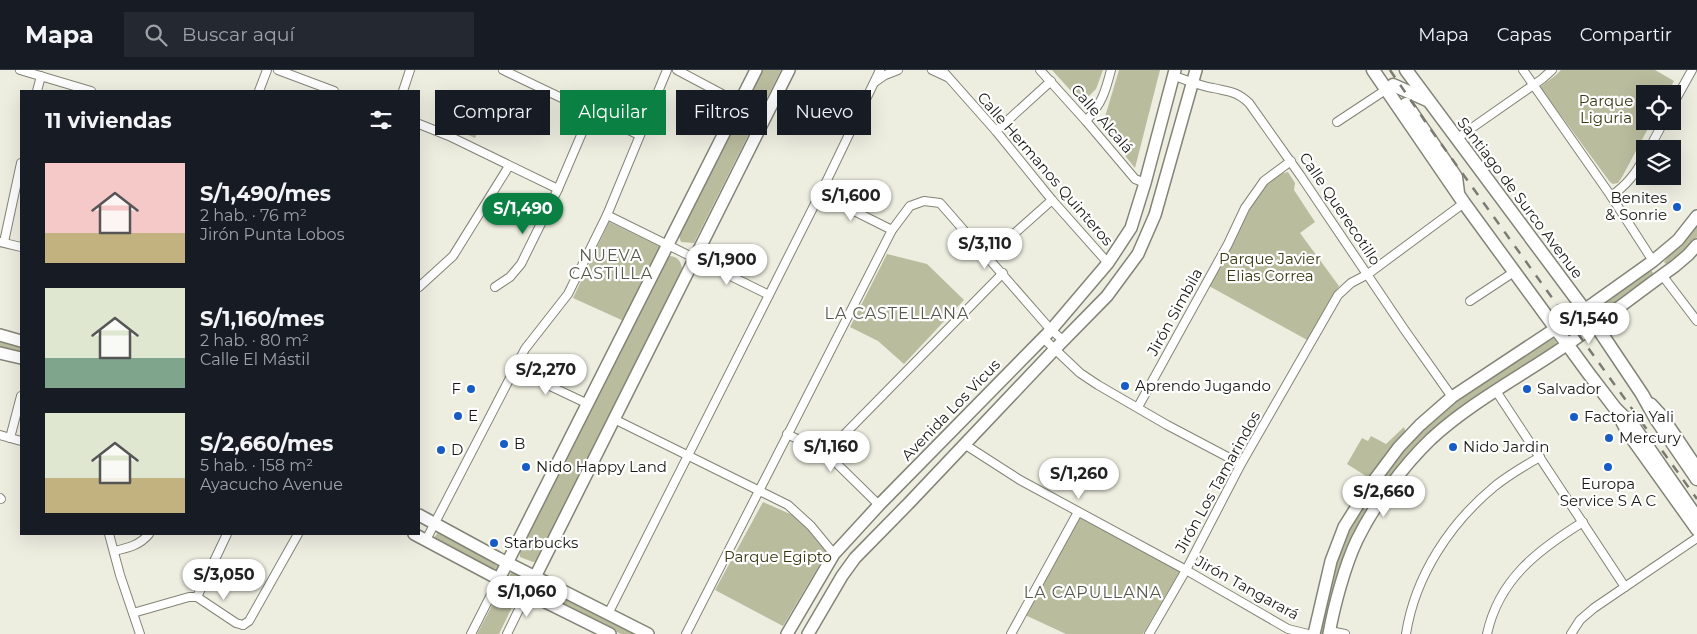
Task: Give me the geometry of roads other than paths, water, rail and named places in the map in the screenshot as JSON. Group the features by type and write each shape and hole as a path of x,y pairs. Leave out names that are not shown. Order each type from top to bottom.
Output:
{"main road":[{"path":"746,90 756,70"},
{"path":"527,592 789,70"},
{"path":"808,634 842,576 855,558 910,503 964,444 1107,296 1138,254 1155,215 1196,70"},
{"path":"1373,70 1390,87 1427,100"},
{"path":"1383,70 1390,87 1461,200 1614,408 1628,432 1697,530"},
{"name":"Santiago de Surco Avenue","path":"1406,70 1595,324 1697,479"},
{"name":"Avenida Los Vicus","path":"787,634 834,554 879,505 1051,330 1108,263 1131,228 1174,73"},
{"path":"499,579 723,135"},
{"path":"1314,634 1331,561 1344,527 1358,502 1383,466 1420,425 1452,397 1653,261 1678,240 1697,216"},
{"path":"1329,633 1347,565 1357,540 1374,510 1416,455 1432,439 1496,391 1595,324 1688,255 1697,245"},
{"path":"0,335 20,340"},
{"path":"0,353 20,358"},
{"name":"Santiago de Surco Avenue","path":"1642,394 1662,416 1697,468"},
{"path":"1614,408 1634,428 1697,518"},
{"path":"1369,486 1384,496"},
{"path":"1358,502 1374,510"},
{"path":"420,516 508,563 648,634"},
{"path":"416,535 527,592 594,631 610,634"}],"street":[{"path":"20,70 89,90"},
{"path":"259,90 267,70"},
{"path":"278,70 331,90"},
{"path":"403,90 410,70"},
{"path":"503,70 560,97"},
{"path":"658,90 667,70"},
{"path":"676,70 714,90"},
{"path":"608,614 820,194 880,70"},
{"path":"872,85 881,78 898,70"},
{"path":"932,70 948,78"},
{"name":"Calle Hermanos Quinteros","path":"942,70 1108,263"},
{"name":"Calle Alcalá","path":"1040,70 1086,121 1134,179 1145,183"},
{"path":"1086,121 1097,109 1105,94 1111,70"},
{"path":"1523,70 1611,196 1653,261"},
{"path":"1456,139 1552,70"},
{"path":"1681,90 1692,70"},
{"name":"Calle Querecotillo","path":"1174,73 1192,82 1239,94 1249,103 1291,161 1452,397"},
{"path":"37,90 40,76"},
{"path":"996,131 1051,81"},
{"path":"1336,122 1390,87"},
{"path":"420,124 449,136 558,189"},
{"path":"495,287 510,277 521,264 558,189 581,135"},
{"path":"426,540 514,368 525,349 568,294 607,214 639,135"},
{"name":"Jirón Simbila","path":"1138,407 1228,244 1245,208 1264,181 1291,161"},
{"path":"420,285 453,256 509,166"},
{"path":"20,167 2,242 20,247"},
{"path":"1611,196 1627,184 1636,172"},
{"path":"820,194 892,230"},
{"path":"988,257 1052,200"},
{"name":"Jirón Los Tamarindos","path":"1148,634 1186,570 1241,464 1338,295 1351,283 1368,274 1461,200"},
{"path":"686,634 892,230 910,206 924,201 940,203 1051,330 1059,345 1080,372 1098,385 1167,425 1241,464"},
{"path":"607,214 769,294"},
{"path":"1470,301 1514,272"},
{"path":"826,454 1003,273"},
{"path":"1662,275 1697,321"},
{"path":"1043,338 1059,345"},
{"path":"514,368 588,404"},
{"path":"1496,391 1625,587"},
{"path":"10,438 20,400"},
{"path":"614,419 788,505 801,516 834,554"},
{"path":"787,434 826,454 879,505"},
{"path":"0,435 20,441"},
{"name":"Jirón Tangarará","path":"964,444 1020,480 1186,570 1287,631 1308,634"},
{"path":"1406,634 1410,612 1420,584 1434,557 1447,538 1473,506 1490,490 1540,457"},
{"path":"1011,634 1078,512"},
{"path":"1487,634 1498,602 1522,568 1546,545 1583,522"},
{"path":"109,535 140,634"},
{"path":"114,551 138,544 148,535"},
{"path":"197,597 227,535"},
{"path":"133,613 189,597 197,597 236,623 243,625 250,621 297,535"},
{"path":"1571,634 1580,620 1587,614 1697,538"},
{"path":"471,634 499,579"},
{"path":"507,634 527,592"},
{"path":"243,625 247,634"},
{"path":"1329,633 1345,634"}],"railway":[{"path":"1390,70 1697,499"}],"place":[{"name":"Benites & Sonrie","path":"1677,207"},
{"name":"Aprendo Jugando","path":"1125,386"},
{"name":"F","path":"471,389"},
{"name":"Salvador","path":"1527,389"},
{"name":"E","path":"458,416"},
{"name":"Factoria Yali","path":"1574,417"},
{"name":"Mercury","path":"1609,438"},
{"name":"B","path":"504,444"},
{"name":"Nido Jardin","path":"1453,447"},
{"name":"D","path":"441,450"},
{"name":"Nido Happy Land","path":"526,467"},
{"name":"Europa Service S A C","path":"1608,467"},
{"name":"Starbucks","path":"494,543"}],"district":[{"name":"NUEVA CASTILLA","path":"611,264"},
{"name":"LA CASTELLANA","path":"897,313"},
{"name":"LA CAPULLANA","path":"1093,592"}],"park label":[{"name":"Parque Liguria","path":"1606,110"},
{"name":"Parque Javier Elias Correa","path":"1270,268"},
{"name":"Parque Egipto","path":"778,557"}]}
